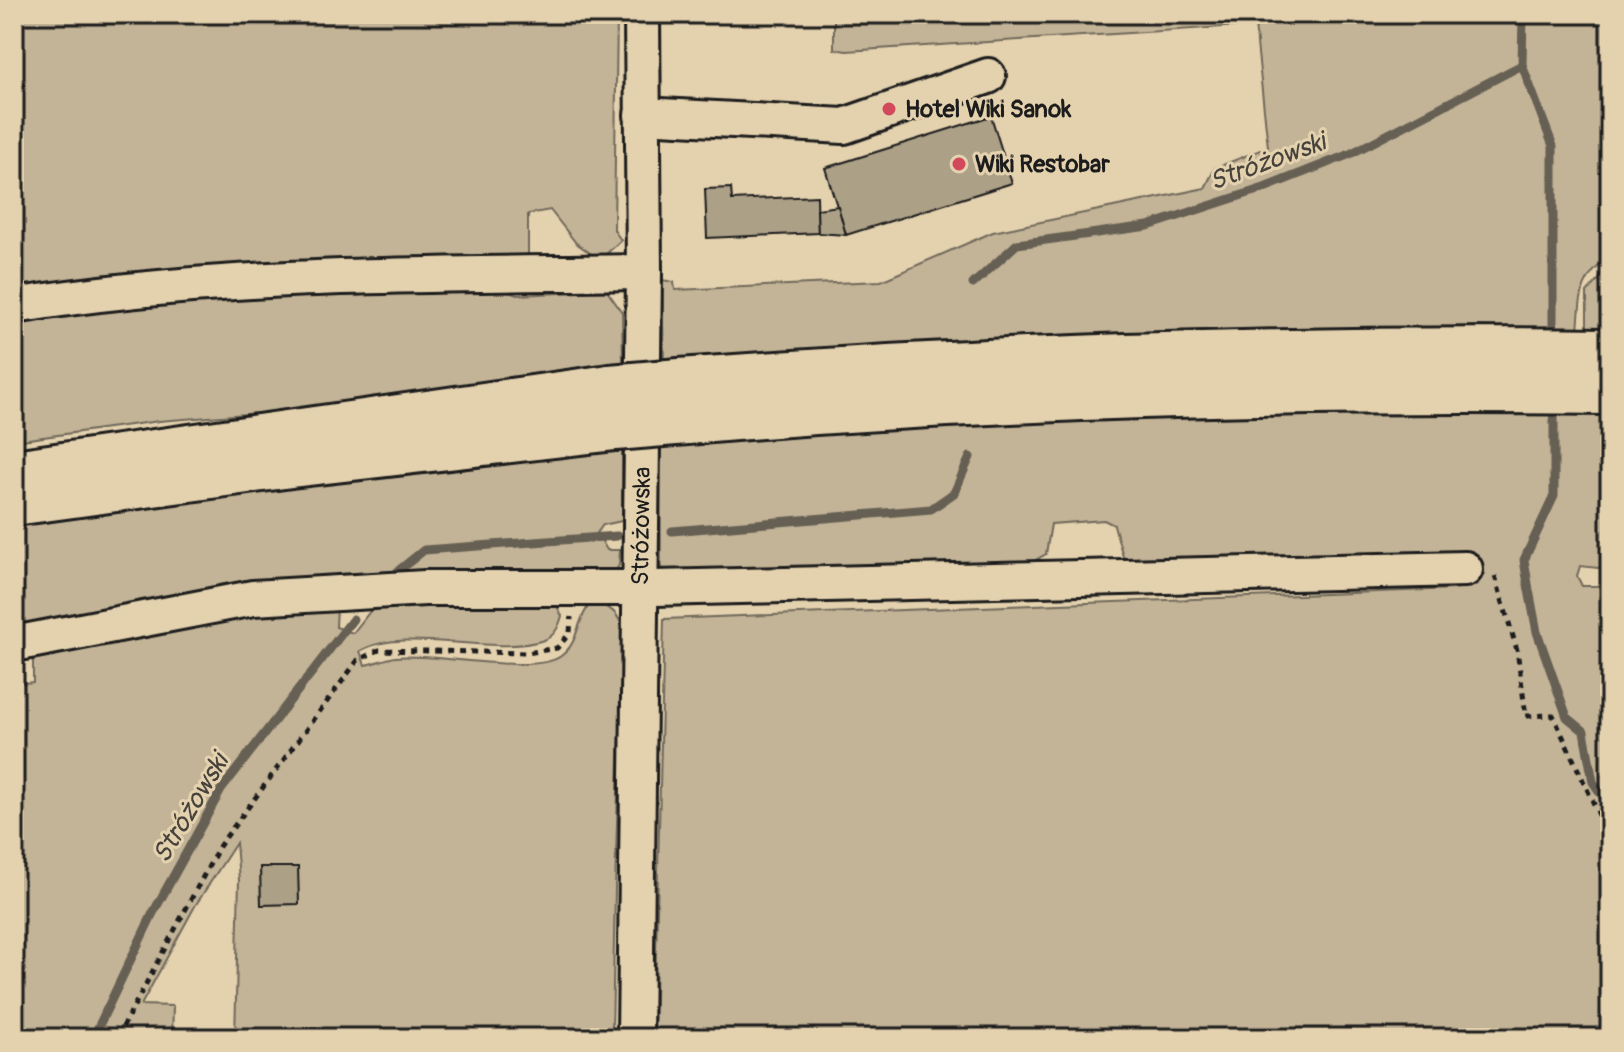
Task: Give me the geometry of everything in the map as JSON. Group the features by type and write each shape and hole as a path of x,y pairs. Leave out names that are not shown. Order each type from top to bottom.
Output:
{"main road":[{"path":"14,472 683,401 1078,397 1477,370 1610,351"},
{"path":"1477,370 1610,392"},
{"path":"14,503 307,463 612,408"}],"street":[{"name":"Stróżowska","path":"635,1038 644,272 642,14"},
{"path":"642,115 844,126 988,76"},
{"path":"14,306 111,290 451,273 644,272"},
{"path":"14,644 253,598 425,588 640,587 1465,569"}],"path":[{"path":"1465,569 1493,571 1517,650 1526,716 1553,715 1610,839"},
{"path":"117,1038 220,845 358,660 379,650 527,653 557,648 570,633 571,588"},
{"path":"1599,695 1610,691"}],"shaded area":[{"path":"14,14 617,14 614,230 621,240 600,260 576,243 550,210 528,214 528,260 14,297"},
{"path":"834,14 1610,14 1610,256 1587,281 1578,331 1476,326 1399,332 664,361 662,280 674,282 675,290 881,281 993,232 1205,188 1215,168 1268,147 1255,25 846,51 834,49"},
{"path":"1610,267 1610,332 1587,331 1587,293"},
{"path":"493,287 517,295 607,291 622,312 623,365 356,405 159,421 14,441 14,321 73,311 192,299"},
{"path":"1221,410 1610,413 1610,565 1598,568 1580,566 1577,576 1582,586 1599,586 1610,592 1610,1038 654,1038 664,619 1456,589 1465,580 1276,559 1124,560 1114,525 1104,520 1051,524 1046,554 1030,563 661,581 660,444 965,420"},
{"path":"622,448 622,521 603,525 597,533 607,550 620,550 619,565 614,574 14,633 14,522 207,495"},
{"path":"591,603 613,611 624,632 612,1038 235,1038 239,880 236,843 195,906 141,1005 173,1006 172,1038 14,1038 14,684 33,682 33,652 253,610 337,605 336,627 353,633 375,605 557,606 562,616 554,633 544,640 500,645 400,641 378,644 360,651 365,665 412,656 529,664 548,662 561,656 572,644"}],"building":[{"path":"991,116 1012,183 846,235 825,168"},
{"path":"731,188 732,200 817,196 818,233 707,238 705,189"},
{"path":"838,206 846,235 818,233 817,209"},
{"path":"260,867 298,867 299,904 261,905"}],"waterway":[{"name":"Stróżowski","path":"973,284 1017,244 1148,226 1264,188 1350,154 1522,65 1523,14"},
{"path":"1522,65 1553,146 1553,339"},
{"path":"1554,402 1554,496 1524,560 1537,632 1567,717 1584,731 1593,782 1610,807"},
{"name":"Stróżowski","path":"672,531 931,509 954,493 970,457"},
{"name":"Stróżowski","path":"398,571 424,550 617,536"},
{"name":"Stróżowski","path":"93,1038 153,913 221,790 353,619"}],"place":[{"name":"Hotel Wiki Sanok","path":"889,109"},
{"name":"Wiki Restobar","path":"959,164"}]}
